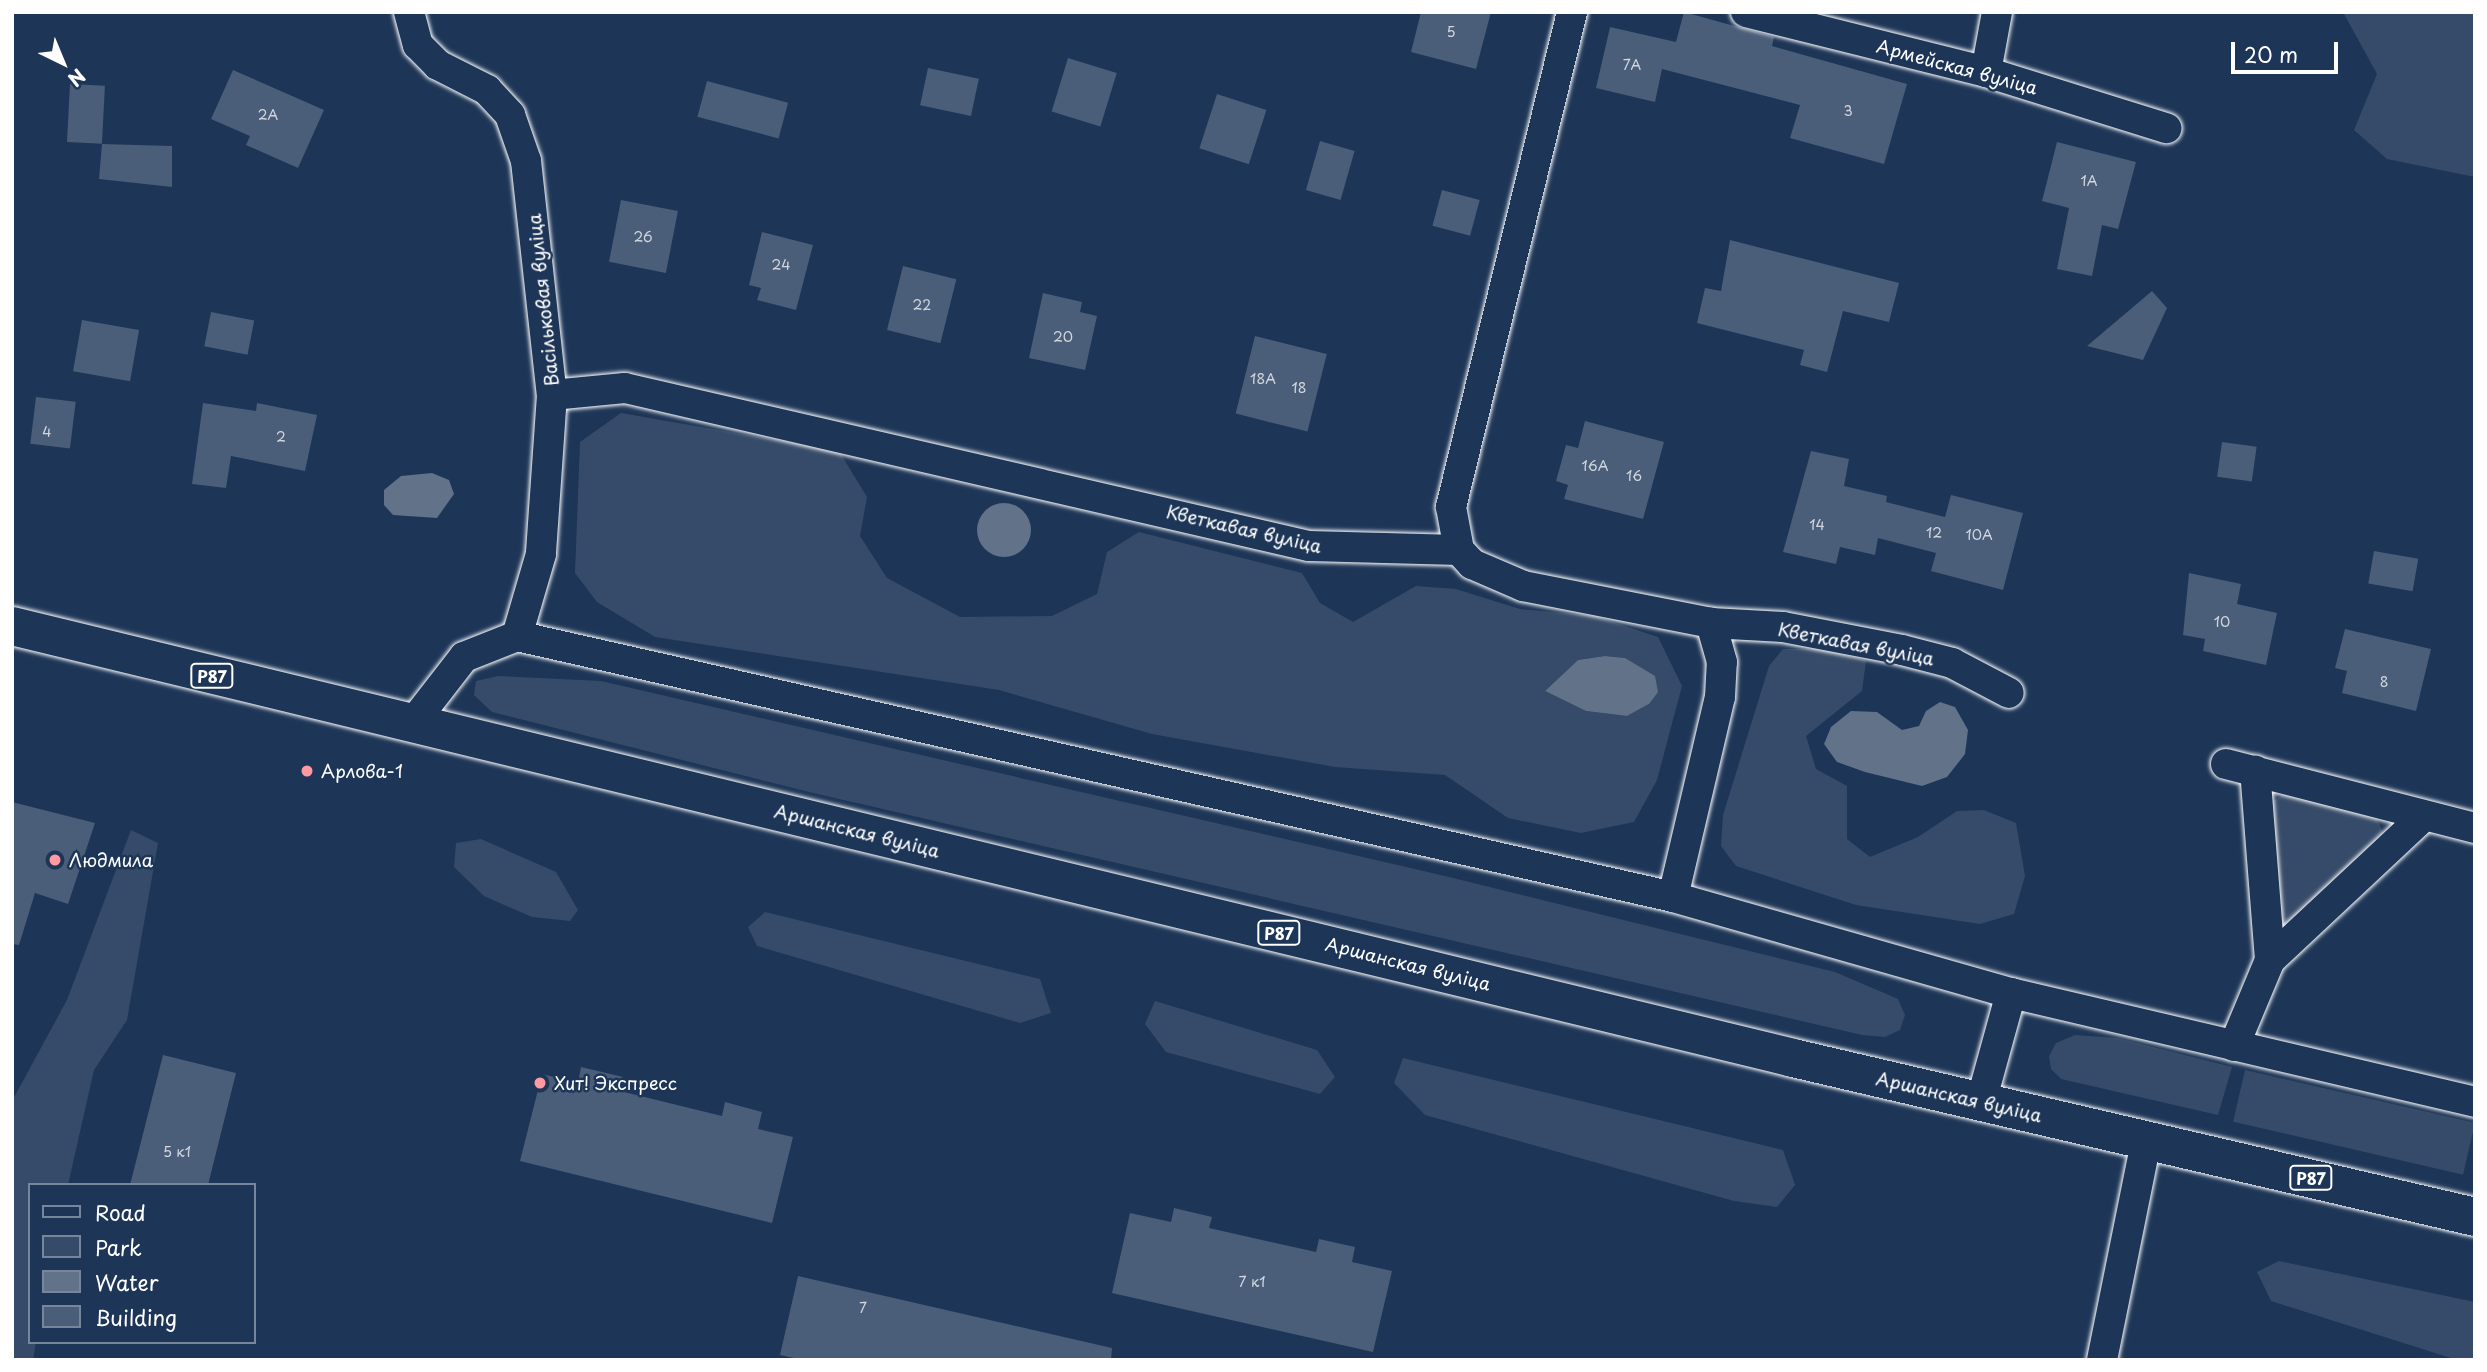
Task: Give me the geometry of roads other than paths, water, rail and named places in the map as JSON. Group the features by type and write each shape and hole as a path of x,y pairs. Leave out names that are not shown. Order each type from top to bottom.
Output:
{"main road":[{"name":"Р87","path":"12,626 412,724"},
{"name":"Аршанская вуліца","path":"412,724 2146,1142"},
{"name":"Р87","path":"2146,1142 2475,1217"}],"street":[{"name":"Васільковая вуліца","path":"409,12 418,45 438,65 487,90 510,115 526,161 552,395 541,554 517,636"},
{"path":"1458,550 1451,507 1572,12"},
{"name":"Армейская вуліца","path":"1746,12 1986,72 2166,128"},
{"path":"1986,72 1997,12"},
{"name":"Кветкавая вуліца","path":"552,395 625,388 1309,547 1458,550 1472,564 1523,586 1711,623 1783,627 1902,650 1952,663 2008,693"},
{"path":"1673,897 1720,697 1722,662 1711,623"},
{"path":"412,724 464,657 517,636 1673,897 2011,993 2475,1102"},
{"path":"2227,764 2475,828"},
{"path":"2255,771 2270,960"},
{"path":"2234,1046 2270,960 2424,816"},
{"path":"1980,1102 2011,993"},
{"path":"2102,1360 2146,1142"}],"water":[{"path":"432,473 449,480 454,494 437,518 393,515 384,505 384,490 401,476"},
{"path":"1004,503 1023,511 1031,530 1023,549 1004,557 985,549 977,530 985,511"},
{"path":"1605,656 1625,658 1655,676 1658,692 1649,704 1627,716 1586,711 1545,691 1578,660"},
{"path":"1940,702 1955,707 1968,730 1965,754 1947,777 1922,786 1865,772 1837,762 1824,744 1831,727 1851,711 1877,712 1902,730 1919,726 1926,711"}],"place":[{"name":"Арлова-1","path":"307,771"},
{"name":"Людмила","path":"55,860"},
{"name":"Хит! Экспресс","path":"540,1083"}]}
